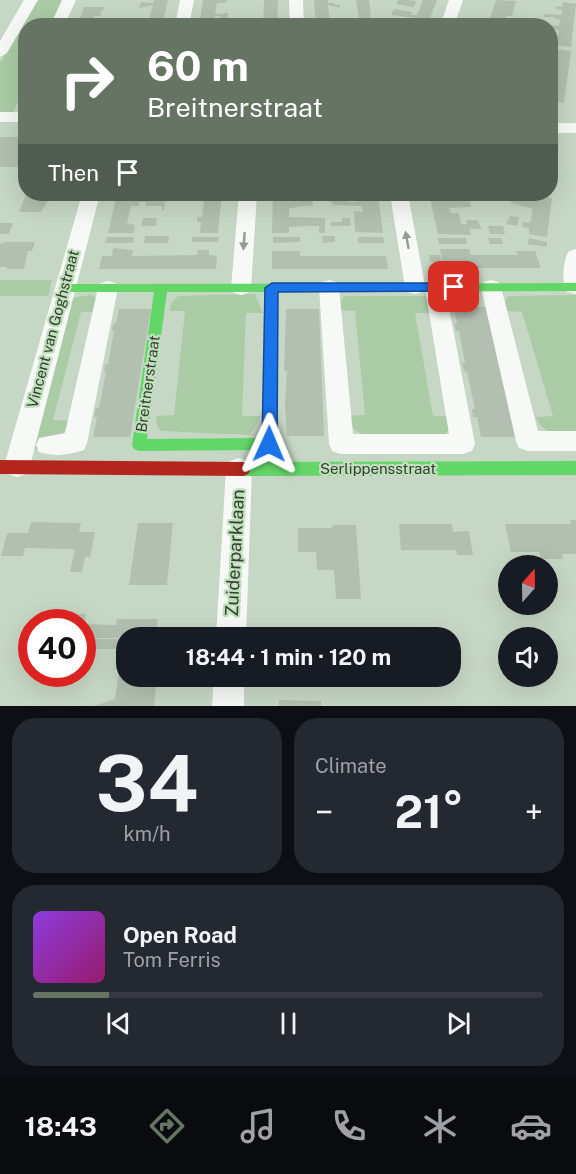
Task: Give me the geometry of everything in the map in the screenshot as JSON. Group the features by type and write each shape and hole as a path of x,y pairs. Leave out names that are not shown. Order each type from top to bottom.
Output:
{"street":[{"path":"21,18 32,0"},
{"path":"61,18 69,0"},
{"path":"184,18 187,0"},
{"path":"296,0 297,18"},
{"path":"450,18 456,0"},
{"path":"0,53 18,23"},
{"path":"0,117 18,117"},
{"path":"558,128 576,128"},
{"name":"Vincent van Goghstraat","path":"8,466 89,201"},
{"path":"241,288 247,201"},
{"path":"330,287 341,444 463,444 425,287 401,201"},
{"path":"64,288 575,287 576,256"},
{"path":"491,287 528,441 576,441"},
{"path":"48,445 75,442 108,288"},
{"name":"Breitnerstraat","path":"161,288 139,445 269,444 272,288"},
{"name":"Serlippensstraat","path":"8,466 238,469 576,468"},
{"name":"Zuiderparklaan","path":"231,627 238,469"},
{"path":"228,706 229,687"}],"green space":[{"path":"37,0 63,0 55,18 26,18"},
{"path":"18,32 18,101 13,112 0,114 0,63"},
{"path":"0,280 52,280 48,296 0,296"},
{"path":"255,294 263,313 246,313 242,416 261,416 250,435 161,431 156,424 157,416 174,415 185,311 170,311 171,303 178,296"},
{"path":"91,295 98,299 95,312 81,312 53,420 69,421 67,427 55,442 44,448 32,450 71,300"},
{"path":"576,295 576,436 552,432 539,423 536,417 553,416 522,312 507,311 504,304 508,296"},
{"path":"344,296 425,296 430,300 432,313 415,313 433,416 452,416 450,428 445,435 364,435 350,426 347,416 365,415 355,311 339,310 339,303"}],"building":[{"path":"154,0 168,0 164,18 149,18 153,5 139,8 141,2 153,3"},
{"path":"203,0 227,0 226,3 217,3 215,14 228,13 227,18 215,16 215,18 200,18"},
{"path":"264,0 278,0 277,18 263,18"},
{"path":"314,0 328,0 328,3 340,5 340,8 328,5 329,18 315,18"},
{"path":"356,0 369,0 371,18 359,18"},
{"path":"398,0 416,1 414,7 396,4"},
{"path":"423,0 437,0 430,18 391,15 394,9 417,15"},
{"path":"496,0 516,1 512,16 490,18"},
{"path":"563,2 576,4 571,47 558,45 560,20 555,17 544,17 544,14 561,15 562,10 555,9 556,6 562,7"},
{"path":"84,7 103,7 101,16 80,18"},
{"path":"558,49 571,51 564,103 558,102"},
{"path":"0,137 18,137 18,167 0,167"},
{"path":"23,201 48,201 41,212 19,212"},
{"path":"115,201 165,201 164,210 162,206 145,206 146,202 139,202 139,206 131,206 127,223 135,225 134,233 108,233"},
{"path":"204,201 221,201 218,233 200,233 201,222 197,222 197,217 202,217"},
{"path":"273,201 312,201 313,205 289,208 289,217 325,218 325,233 319,233 319,226 309,226 289,227 289,233 272,233"},
{"path":"329,201 379,201 383,233 355,232 354,211 363,212 362,206 333,205"},
{"path":"431,201 470,201 471,207 449,208 451,213 459,213 461,224 467,224 466,220 477,220 482,229 470,229 471,235 438,234"},
{"path":"511,201 552,201 547,237 529,234 529,228 522,227 523,222 530,223 533,209 511,203"},
{"path":"510,216 519,217 517,226 506,224"},
{"path":"143,218 157,218 156,226 141,226"},
{"path":"342,218 350,218 351,226 331,226 331,222 342,222"},
{"path":"0,223 13,223 9,234 0,234"},
{"path":"488,226 503,226 505,234 490,234"},
{"path":"145,236 169,236 168,243 144,243"},
{"path":"322,236 335,236 335,242 323,243"},
{"path":"107,237 134,237 133,243 105,243"},
{"path":"192,237 219,237 218,242 192,242"},
{"path":"273,237 300,237 300,242 273,243"},
{"path":"358,237 383,237 384,243 358,243"},
{"path":"438,238 466,238 467,244 439,244"},
{"path":"488,238 501,238 503,244 490,244"},
{"path":"529,238 547,242 547,247 528,244"},
{"path":"35,242 32,251 28,251 24,269 0,267 0,244"},
{"path":"113,248 133,250 132,256 197,255 198,250 209,250 209,255 217,256 216,269 99,269 102,256 112,256"},
{"path":"440,249 469,249 471,255 518,255 516,251 535,251 541,268 443,268"},
{"path":"272,251 300,251 300,256 386,256 388,269 272,269"},
{"path":"429,255 440,255 441,262 430,262"},
{"path":"454,307 486,307 517,437 481,437 477,417 473,417 472,409 475,409 467,372 464,371 462,363 465,363 459,331 456,331 454,323 457,323"},
{"path":"119,309 151,309 130,437 93,437 97,417 94,417 96,408 99,408 106,372 104,371 105,364 108,364 114,331 112,331 113,324 116,323"},
{"path":"286,309 319,309 324,436 287,436 285,407 287,371 284,371"},
{"path":"570,520 576,520 576,554 562,554 563,559 558,559 558,555 540,555 539,552 511,552 505,524 571,524"},
{"path":"31,522 81,523 79,532 95,532 90,557 85,557 82,572 70,572 75,549 25,548 23,556 1,556 7,533 28,533"},
{"path":"138,523 173,523 167,585 129,585"},
{"path":"399,524 452,524 453,532 469,531 473,555 457,555 456,550 401,550"},
{"path":"333,525 356,525 361,599 336,599 334,570 317,570 316,552 298,552 298,528 332,528"},
{"path":"117,619 158,619 157,627 116,627 116,638 96,638 96,624 116,625"},
{"path":"96,639 116,639 116,649 96,649"},
{"path":"117,687 156,687 154,706 94,706 115,699"},
{"path":"279,700 321,701 321,706 279,706"}],"traffic: fast":[{"path":"64,288 576,287"},
{"path":"161,288 139,445 269,444 271,288"},
{"path":"243,469 576,468"}],"traffic: jam":[{"path":"0,467 243,469"}],"route":[{"path":"269,444 272,288 454,287"}]}
